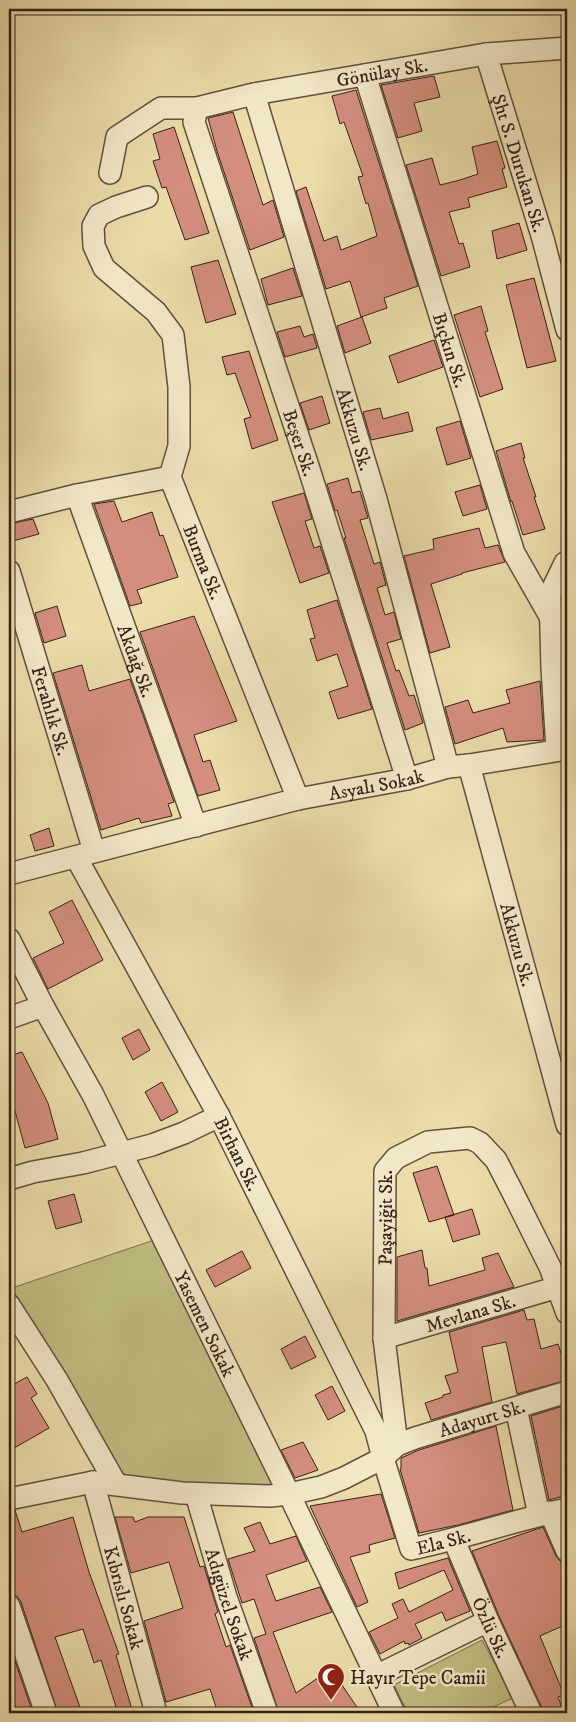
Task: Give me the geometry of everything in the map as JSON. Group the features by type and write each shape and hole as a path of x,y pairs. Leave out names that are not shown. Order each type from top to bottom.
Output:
{"street":[{"name":"Gönülay Sk.","path":"110,172 117,137 161,108 198,108 254,94 486,54 567,48"},
{"name":"Şht S. Durukan Sk.","path":"486,54 544,239 567,330"},
{"name":"Bıçkın Sk.","path":"365,75 514,554 551,618"},
{"name":"Akkuzu Sk.","path":"254,94 567,1125"},
{"name":"Beşer Sk.","path":"198,108 194,122 309,469 407,779"},
{"path":"9,512 170,477 179,446 180,388 173,335 156,312 104,268 94,246 93,226 99,215 116,207 147,197"},
{"name":"Burma Sk.","path":"170,477 298,800"},
{"name":"Akdağ Sk.","path":"78,496 196,826"},
{"name":"Asyalı Sokak","path":"9,874 298,800 407,779 458,766 562,750 552,668 550,594 567,562"},
{"name":"Ferahlık Sk.","path":"9,571 85,854"},
{"name":"Birhan Sk.","path":"85,854 219,1116 376,1431 390,1452"},
{"name":"Yasemen Sokak","path":"9,939 43,1006 93,1095 394,1713"},
{"path":"9,1018 43,1006"},
{"path":"9,1180 33,1172 83,1163 152,1145 184,1133 219,1116"},
{"name":"Paşayiğit Sk.","path":"390,1452 384,1338 385,1171 396,1158 428,1142 470,1138 480,1143 496,1160 550,1267 567,1313"},
{"name":"Mevlana Sk.","path":"384,1338 558,1287"},
{"path":"9,1305 57,1380 116,1484"},
{"name":"Adayurt Sk.","path":"9,1499 93,1482 196,1494 270,1496 289,1494 344,1478 415,1438 567,1392"},
{"path":"516,1408 567,1551"},
{"name":"Ela Sk.","path":"390,1452 411,1549 454,1540 552,1512"},
{"name":"Kıbrıslı Sokak","path":"93,1482 156,1713"},
{"name":"Adıgüzel Sokak","path":"196,1494 226,1597 267,1713"},
{"name":"Özlü Sk.","path":"454,1540 524,1711"},
{"path":"9,1606 46,1713"},
{"path":"376,1676 488,1622"}],"shaded area":[{"path":"163,1237 289,1494 116,1484 12,1288"},
{"path":"482,1640 513,1698 480,1713 408,1713 394,1685"}],"building":[{"path":"434,76 440,97 414,103 422,131 398,138 381,85"},
{"path":"356,90 418,286 384,298 387,308 361,317 350,281 326,289 296,191 306,187 324,241 337,236 341,250 377,236 368,203 366,204 358,177 363,176 344,122 340,124 332,96"},
{"path":"233,112 263,205 273,200 284,237 250,250 208,118"},
{"path":"174,127 209,233 185,240 166,187 162,188 153,161 160,159 153,134"},
{"path":"497,141 505,168 502,169 507,187 468,198 470,207 449,212 459,244 463,243 470,267 441,276 406,165 432,158 440,185 460,180 478,174 472,147"},
{"path":"519,223 527,250 497,259 492,231"},
{"path":"218,260 236,314 206,323 191,267"},
{"path":"293,268 302,296 268,305 261,279"},
{"path":"534,278 556,361 527,368 506,285"},
{"path":"481,306 488,331 485,332 503,389 480,397 454,315"},
{"path":"362,317 371,343 345,353 337,326"},
{"path":"300,326 304,337 313,334 317,348 285,357 277,332"},
{"path":"434,340 443,367 398,383 389,356"},
{"path":"249,351 278,440 252,449 244,419 251,417 235,373 227,375 222,357"},
{"path":"322,396 330,423 309,430 300,403"},
{"path":"380,408 383,419 408,412 413,431 371,440 363,412"},
{"path":"460,421 471,458 447,465 436,428"},
{"path":"521,443 525,458 523,458 545,529 523,535 496,451"},
{"path":"348,478 352,493 360,491 368,518 360,520 374,564 380,562 386,585 377,588 385,615 394,612 401,639 387,643 396,671 399,670 409,696 414,695 423,723 405,730 344,538 346,538 327,484"},
{"path":"480,485 487,509 463,516 455,492"},
{"path":"304,493 312,519 305,521 314,548 320,546 329,573 300,583 272,502"},
{"path":"114,501 122,522 152,512 160,536 163,535 178,577 137,590 142,603 130,606 94,504"},
{"path":"33,519 39,534 9,542 9,524"},
{"path":"479,528 485,548 498,545 505,562 462,573 431,584 450,647 430,653 404,556 434,549 433,539"},
{"path":"337,600 372,709 338,719 329,692 348,686 337,654 317,661 310,639 315,638 307,610"},
{"path":"57,606 66,636 44,643 35,613"},
{"path":"194,616 237,721 194,735 203,762 210,760 220,790 198,796 140,632"},
{"path":"82,665 89,691 130,679 174,802 168,804 172,816 141,823 139,818 101,830 53,673"},
{"path":"540,681 544,740 507,742 503,728 455,744 445,707 468,700 473,713 510,703 506,690"},
{"path":"49,828 54,846 35,851 30,835"},
{"path":"72,900 103,960 48,989 33,958 64,943 49,912"},
{"path":"139,1029 150,1050 133,1060 122,1038"},
{"path":"22,1052 48,1103 58,1139 25,1148 9,1089 9,1056"},
{"path":"162,1082 178,1112 161,1121 145,1092"},
{"path":"437,1166 454,1215 429,1222 413,1173"},
{"path":"74,1194 82,1222 56,1229 48,1201"},
{"path":"472,1209 480,1234 453,1242 445,1217"},
{"path":"422,1250 429,1286 485,1270 482,1258 498,1253 514,1287 397,1321 397,1257"},
{"path":"242,1251 251,1268 215,1287 206,1270"},
{"path":"524,1310 527,1320 534,1319 541,1349 558,1344 567,1380 517,1394 506,1342 482,1347 492,1402 431,1420 425,1403 451,1393 445,1376 458,1372 449,1332"},
{"path":"305,1336 316,1357 291,1369 281,1349"},
{"path":"27,1377 37,1394 31,1398 49,1428 9,1451 9,1387"},
{"path":"332,1386 345,1411 328,1420 315,1395"},
{"path":"566,1405 567,1473 563,1474 567,1495 549,1500 531,1416"},
{"path":"496,1426 513,1510 419,1533 400,1469 401,1458 419,1450"},
{"path":"303,1442 318,1470 295,1478 281,1450"},
{"path":"381,1494 395,1538 369,1545 370,1552 350,1557 368,1602 357,1607 310,1506"},
{"path":"15,1510 22,1532 73,1517 89,1572 119,1654 116,1655 133,1713 118,1713 101,1660 94,1663 83,1629 55,1637 82,1713 58,1713 21,1602 17,1596 9,1594 9,1511"},
{"path":"115,1517 133,1517 135,1522 148,1517 184,1517 200,1567 204,1566 218,1612 215,1614 226,1647 230,1645 254,1713 218,1713 210,1689 166,1702 144,1621 183,1608 169,1562 131,1573"},
{"path":"260,1522 270,1544 296,1536 307,1561 266,1575 276,1601 320,1587 332,1612 273,1632 296,1693 331,1669 361,1713 279,1713 254,1638 266,1634 254,1599 242,1603 228,1559 255,1551 244,1528"},
{"path":"543,1527 556,1556 560,1561 567,1563 567,1624 540,1636 564,1695 558,1697 564,1713 543,1713 472,1551"},
{"path":"448,1558 470,1611 446,1621 442,1612 415,1624 422,1638 409,1645 408,1643 405,1644 404,1641 380,1654 369,1632 398,1618 392,1604 403,1599 409,1612 453,1590 444,1570 399,1589 395,1573"},
{"path":"9,1644 33,1713 9,1713"}],"place":[{"name":"Hayır Tepe Camii","path":"331,1701"}]}
